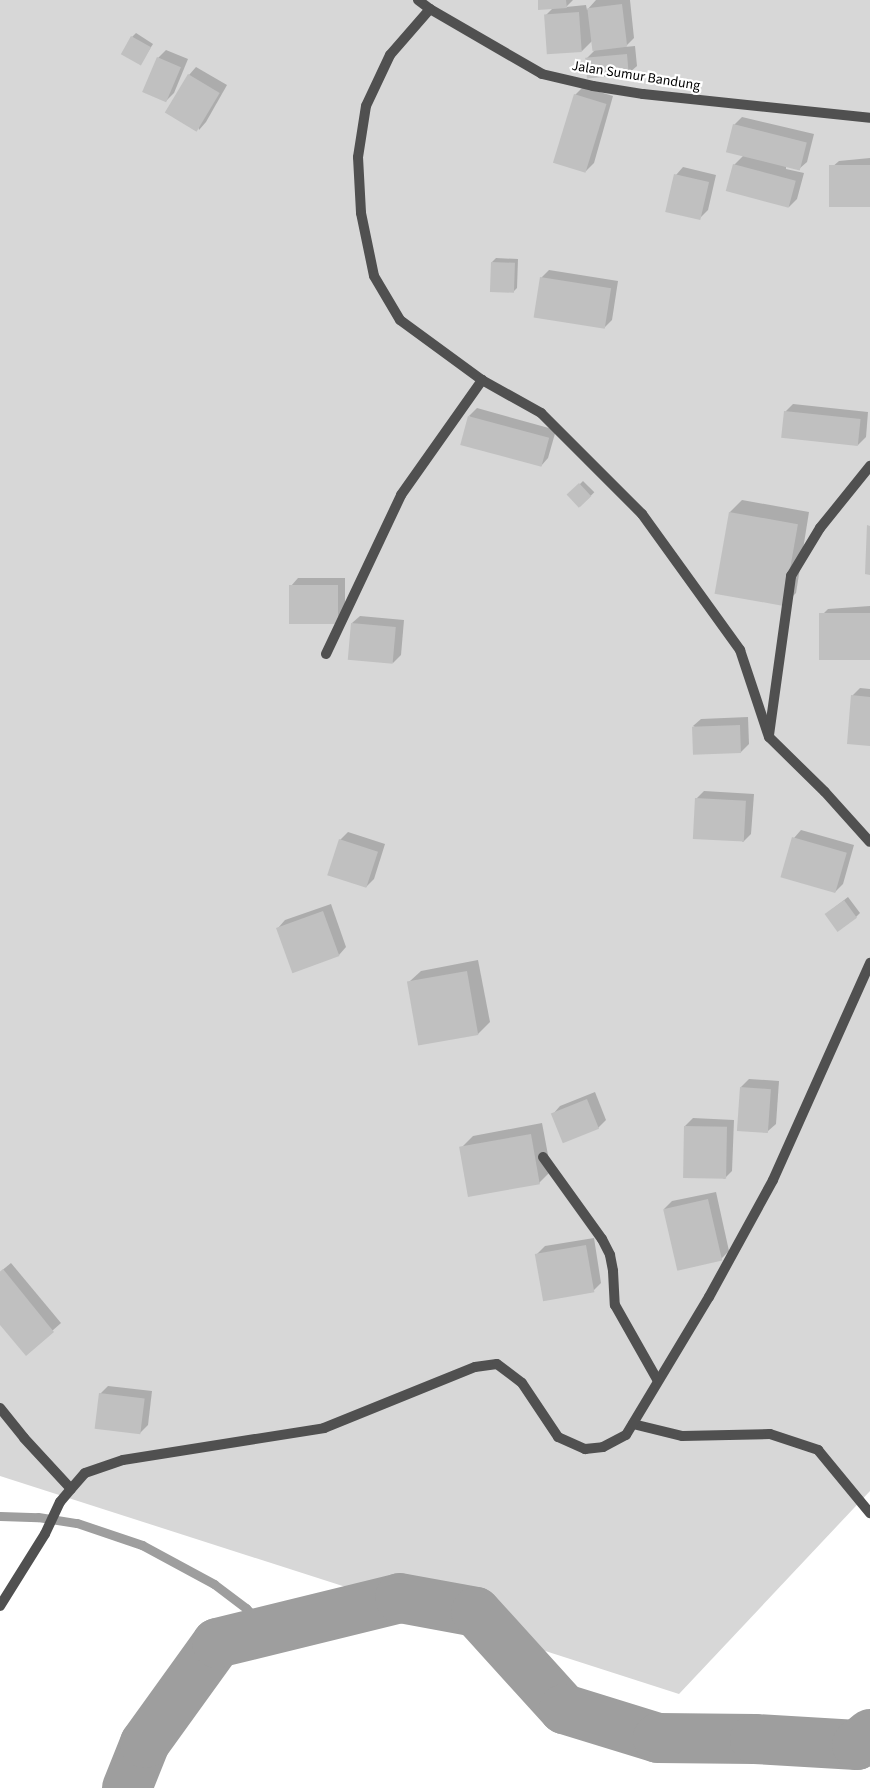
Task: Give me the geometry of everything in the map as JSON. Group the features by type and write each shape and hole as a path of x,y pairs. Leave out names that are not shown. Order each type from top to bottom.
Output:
{"street":[{"name":"Jalan Sumur Bandung","path":"418,0 430,9 542,74 593,86 643,94 870,118"},
{"path":"430,9 390,55 366,106 358,157 361,213 374,276 400,320 482,380 541,413 642,514 740,650 769,737 825,792 870,842"},
{"path":"326,654 401,495 482,380"},
{"path":"769,737 791,576 820,528 870,466"},
{"path":"0,1606 46,1534 60,1502 71,1489 85,1473 124,1460 324,1428 475,1367 497,1364 522,1383 558,1437 585,1449 603,1448 626,1435 709,1297 773,1180 870,963"},
{"path":"543,1156 602,1239 610,1255 614,1271 615,1305 658,1381"},
{"path":"0,1408 24,1438 71,1489"},
{"path":"632,1424 682,1436 770,1434 818,1450 870,1513"}],"shaded area":[{"path":"0,0 870,0 870,1491 679,1694 0,1476"}],"building":[{"path":"538,0 566,0 567,8 538,10"},
{"path":"622,4 627,47 593,51 587,8"},
{"path":"579,12 582,52 547,54 544,14"},
{"path":"131,36 151,47 141,66 121,54"},
{"path":"627,54 629,75 587,79 585,58"},
{"path":"157,57 181,67 166,102 142,92"},
{"path":"188,74 220,93 197,132 165,113"},
{"path":"574,94 607,104 585,173 553,163"},
{"path":"733,124 807,142 800,171 726,152"},
{"path":"733,164 796,181 789,208 726,191"},
{"path":"829,165 870,165 870,207 829,207"},
{"path":"674,174 709,182 700,220 665,212"},
{"path":"491,262 515,263 514,293 490,292"},
{"path":"540,277 611,288 605,329 534,317"},
{"path":"784,411 861,419 858,446 781,438"},
{"path":"468,416 549,438 541,467 460,445"},
{"path":"579,483 591,496 579,508 567,495"},
{"path":"729,512 798,524 784,606 715,594"},
{"path":"867,525 870,526 870,575 865,574"},
{"path":"289,585 338,585 338,624 289,624"},
{"path":"819,613 870,613 870,660 819,660"},
{"path":"351,623 396,627 393,664 348,660"},
{"path":"851,695 870,697 870,746 847,744"},
{"path":"740,725 741,753 693,755 692,727"},
{"path":"695,798 746,801 744,842 693,839"},
{"path":"792,837 847,853 835,893 780,877"},
{"path":"339,839 378,852 366,888 327,875"},
{"path":"844,900 857,918 838,932 825,914"},
{"path":"323,911 339,956 292,973 276,928"},
{"path":"467,971 478,1035 418,1046 407,982"},
{"path":"740,1087 771,1089 768,1133 737,1131"},
{"path":"587,1099 599,1129 563,1143 551,1114"},
{"path":"684,1126 727,1127 726,1179 683,1178"},
{"path":"531,1134 540,1184 468,1197 459,1147"},
{"path":"708,1199 722,1260 677,1271 663,1209"},
{"path":"586,1245 594,1292 543,1301 535,1254"},
{"path":"3,1269 54,1332 26,1356 0,1325 0,1272"},
{"path":"99,1393 145,1399 140,1434 95,1429"}],"waterway":[{"path":"0,1516 38,1517 77,1523 142,1545 214,1584 246,1608 267,1631"},
{"path":"127,1788 145,1743 217,1643 400,1598 476,1612 564,1709 658,1738 755,1739 857,1745 870,1734"}]}
